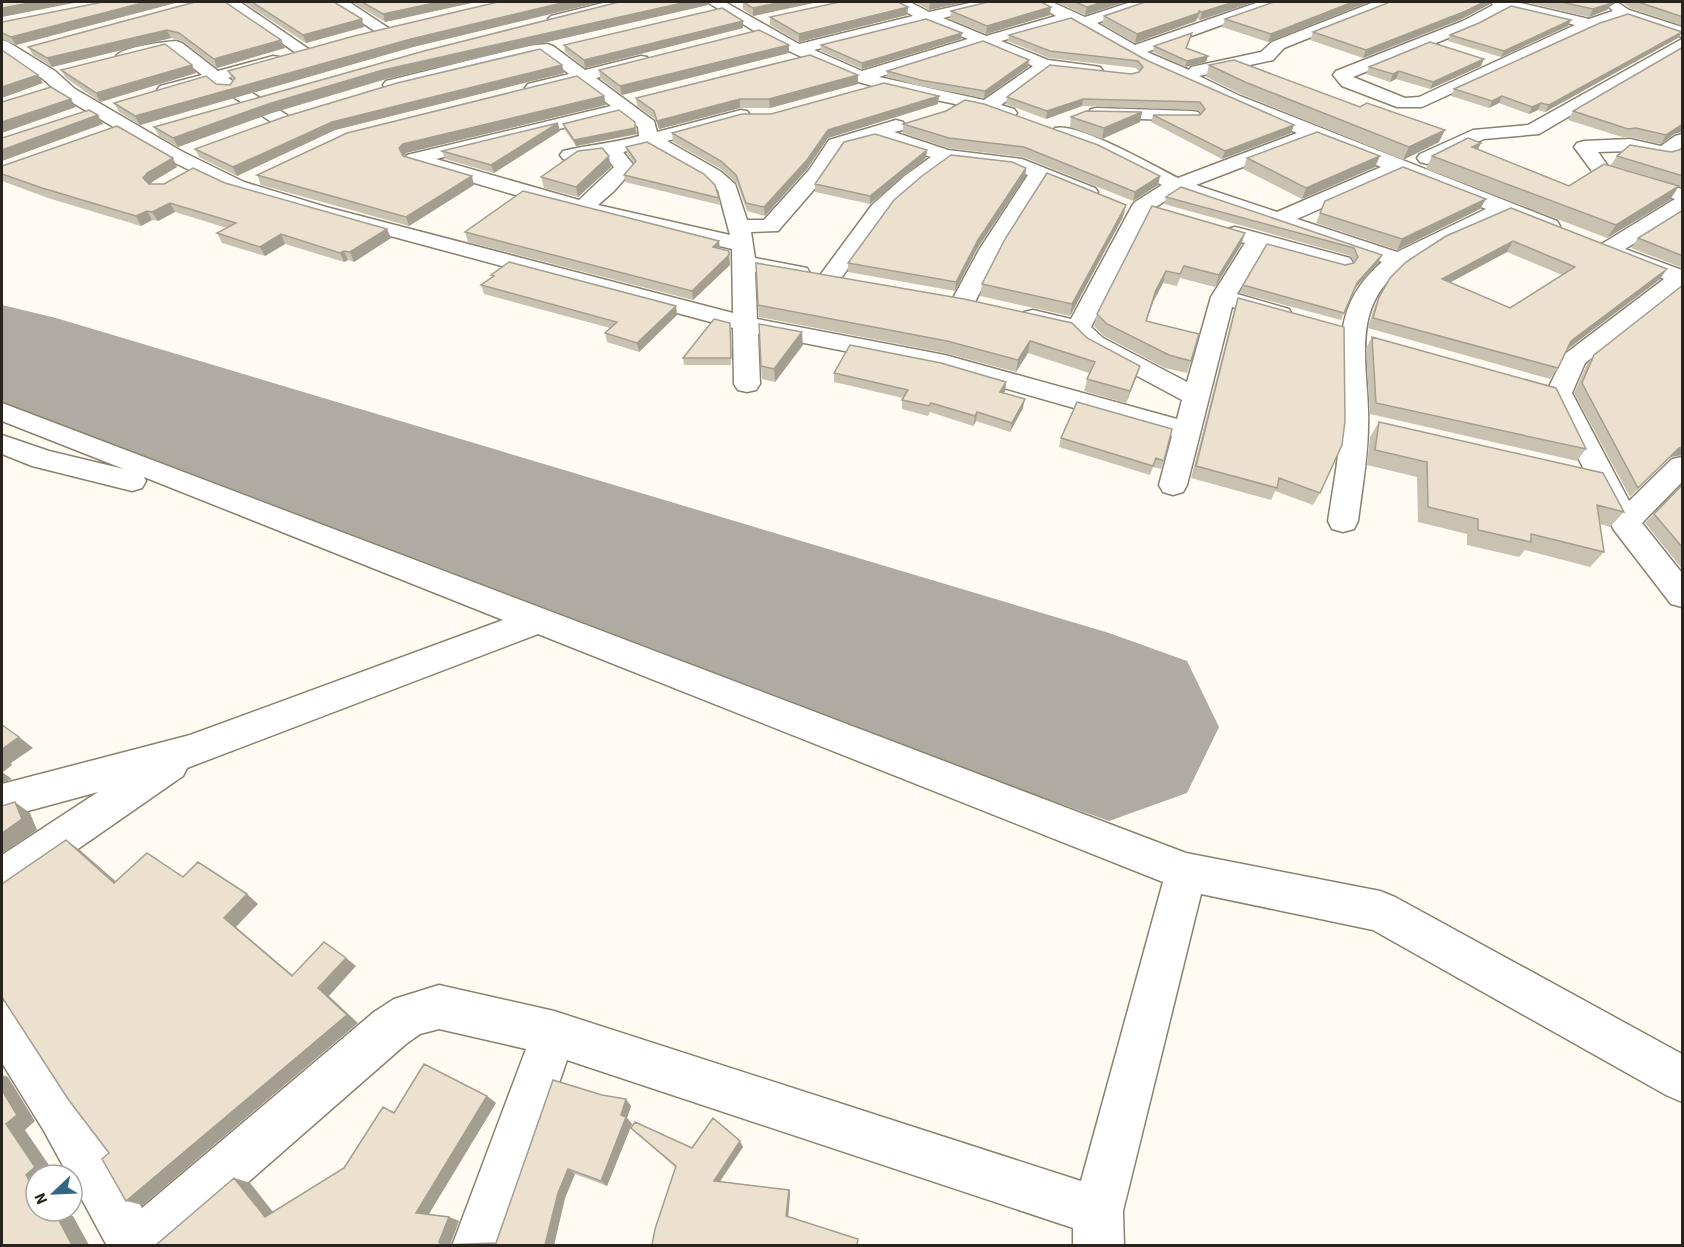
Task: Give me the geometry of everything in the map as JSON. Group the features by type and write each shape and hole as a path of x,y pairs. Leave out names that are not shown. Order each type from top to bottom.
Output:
{"street":[{"path":"156,94 311,50 231,2"},
{"path":"339,2 385,31"},
{"path":"542,23 623,2"},
{"path":"900,2 926,17 1045,65 1110,72"},
{"path":"780,64 806,52 926,17 990,2"},
{"path":"1042,2 1077,19 1140,60 1183,74 1234,100 1313,133 1567,233"},
{"path":"861,76 984,40 1144,2"},
{"path":"1140,60 1272,2"},
{"path":"1183,74 1267,56 1278,45 1386,2"},
{"path":"1590,24 1504,2 1468,24 1342,75 1344,79 1403,103 1412,104 1422,102 1590,24 1618,5 1681,33"},
{"path":"716,7 746,4"},
{"path":"716,7 806,52 883,84 988,106 1025,119"},
{"path":"362,37 403,26"},
{"path":"1276,220 1472,136 1532,130 1681,33"},
{"path":"1425,41 1447,48"},
{"path":"379,90 527,51 570,44"},
{"path":"7,50 38,46"},
{"path":"105,61 161,46 176,46 213,77 249,102 280,119"},
{"path":"547,49 583,76 628,103 647,125 649,138"},
{"path":"7,50 49,85 97,110 122,130 237,186 363,223 746,324 945,363 1187,431"},
{"path":"513,93 662,56"},
{"path":"1480,58 1502,65"},
{"path":"988,106 1045,65"},
{"path":"49,85 71,69"},
{"path":"849,94 883,84"},
{"path":"227,108 276,94"},
{"path":"1052,145 1075,120 1084,105 1101,96"},
{"path":"938,114 963,100"},
{"path":"1148,132 1234,100"},
{"path":"628,103 414,159 583,207 742,244 841,280 879,209 913,179 946,156"},
{"path":"75,116 121,104"},
{"path":"260,127 302,113"},
{"path":"570,155 610,150 741,115 759,117"},
{"path":"1075,120 1192,116"},
{"path":"1075,120 1104,148 1177,186 1276,220 1391,267"},
{"path":"742,244 770,226 817,174 836,144 909,122"},
{"path":"122,130 161,127"},
{"path":"874,132 946,156 1015,164 1037,163 1111,201 1173,216"},
{"path":"1078,328 1140,209 1177,186 1313,133"},
{"path":"649,138 713,174 728,188 742,244 747,384"},
{"path":"1104,148 1126,140"},
{"path":"1683,141 1665,153 1630,146 1584,147 1601,170 1683,195"},
{"path":"970,158 998,142"},
{"path":"583,207 607,187 625,167 610,150"},
{"path":"1037,163 990,250 974,305 1078,328 1094,343 1196,397"},
{"path":"237,186 258,176"},
{"path":"1608,250 1683,204"},
{"path":"1343,521 1367,424 1351,334 1356,311 1364,294 1391,267 1505,208"},
{"path":"1215,228 1257,241 1391,267"},
{"path":"1173,485 1223,297 1257,241"},
{"path":"1587,242 1682,278"},
{"path":"1682,278 1574,359 1548,390 1605,479 1625,522 1683,595"},
{"path":"1223,297 1298,319"},
{"path":"2,411 1186,872 1380,911 1683,1079"},
{"path":"2,444 42,459 263,513"},
{"path":"1625,522 1683,466"},
{"path":"1571,471 1605,479"},
{"path":"2,801 191,751 539,620"},
{"path":"2,878 191,751"},
{"path":"2,1023 61,1114 136,1245 390,1028 410,1015 439,1007 554,1033 1099,1228 1186,872"},
{"path":"477,1245 554,1033"}],"building":[{"path":"2,2 35,2 2,8"},
{"path":"103,2 146,2 11,37 2,33 2,22"},
{"path":"195,2 225,2 281,40 214,59 179,33 167,30 47,58 28,47"},
{"path":"252,2 334,2 362,19 303,35"},
{"path":"362,2 439,2 383,14"},
{"path":"498,2 566,2 411,39 135,116 114,103 206,76 216,84 230,85 235,78 228,71 354,36"},
{"path":"619,2 687,2 383,70 268,104 173,138 154,127 424,51"},
{"path":"743,2 782,2 753,8"},
{"path":"840,2 898,2 908,7 799,34 770,17"},
{"path":"988,2 1041,2 1051,7 987,26 951,11"},
{"path":"1075,2 1103,2 1087,7"},
{"path":"1145,2 1234,2 1199,11 1199,13 1137,34 1104,16"},
{"path":"1274,2 1353,2 1271,34 1225,19"},
{"path":"1390,2 1484,2 1366,50 1313,32"},
{"path":"1561,2 1610,2 1612,3 1593,9"},
{"path":"1638,2 1683,2 1683,17"},
{"path":"1511,6 1571,20 1504,51 1450,35 1479,23"},
{"path":"722,8 743,21 584,60 564,45"},
{"path":"1628,14 1682,32 1549,105 1541,103 1532,107 1502,96 1492,101 1454,89 1600,23"},
{"path":"1071,18 1146,60 1294,125 1225,151 1153,115 1200,115 1205,109 1200,102 1083,99 1047,111 1007,97 1050,65 1131,74 1139,72 1143,67 1138,61 1050,51 1009,35"},
{"path":"926,19 962,33 862,63 821,45"},
{"path":"759,30 789,45 620,86 599,70"},
{"path":"1192,33 1186,48 1208,56 1187,61 1154,46"},
{"path":"983,41 1029,60 985,91 920,80 887,71"},
{"path":"1430,42 1484,59 1433,82 1399,71 1393,74 1369,67"},
{"path":"165,44 192,65 96,93 61,70"},
{"path":"1683,47 1683,124 1666,135 1636,128 1628,129 1573,111"},
{"path":"540,49 562,65 332,122 233,167 195,149 284,117 397,83"},
{"path":"2,50 38,75 2,87"},
{"path":"810,55 858,75 769,99 740,99 657,121 654,111 636,98"},
{"path":"1234,60 1360,107 1367,103 1445,130 1409,147 1245,82 1209,65"},
{"path":"577,76 604,96 403,144 399,148 403,156 472,176 406,217 257,175 347,133"},
{"path":"884,83 939,96 828,130 807,160 764,207 746,203 736,175 721,161 672,133 742,114 771,114"},
{"path":"51,87 71,99 2,122 2,102"},
{"path":"965,100 984,104 1098,145 1160,176 1135,192 1024,147 949,138 903,124 946,111"},
{"path":"89,110 98,115 2,150 2,138"},
{"path":"619,110 635,122 635,128 574,140 563,124"},
{"path":"1086,111 1142,112 1104,128 1071,117"},
{"path":"558,123 491,165 442,151"},
{"path":"117,126 173,158 147,173 143,178 149,184 164,184 193,168 225,183 387,229 350,252 340,253 281,234 260,247 217,233 236,223 170,203 152,212 147,211 136,216 2,174 2,166"},
{"path":"1317,132 1380,156 1306,188 1247,158"},
{"path":"875,134 927,150 870,196 815,184 844,142"},
{"path":"1468,138 1481,143 1472,147 1569,186 1604,164 1679,186 1616,225 1432,156"},
{"path":"647,142 704,174 715,185 719,198 624,175 636,161 626,147"},
{"path":"1630,145 1671,152 1683,147 1683,176 1617,156"},
{"path":"602,148 609,156 576,187 541,177 578,151"},
{"path":"951,155 1012,162 1026,168 978,240 956,282 848,263 894,200"},
{"path":"1403,167 1486,199 1402,239 1320,213 1325,201"},
{"path":"1047,173 1126,205 1072,304 982,284 1005,239"},
{"path":"1181,187 1382,255 1357,283 1344,313 1243,285 1267,244 1345,265 1354,263 1358,257 1354,248 1166,197"},
{"path":"523,191 719,241 713,247 729,251 729,255 692,291 465,232"},
{"path":"1152,206 1245,233 1219,275 1184,266 1180,274 1166,271 1156,290 1146,321 1199,334 1191,361 1169,355 1107,324 1097,314"},
{"path":"1511,208 1667,269 1571,341 1558,368 1373,318 1379,297 1390,278 1406,262 1446,236","holes":["1513,241 1575,267 1510,308 1442,279"]},
{"path":"1683,210 1683,256 1638,238"},
{"path":"509,262 676,306 637,343 605,333 617,322 481,285"},
{"path":"756,263 964,299 1072,323 1087,338 1140,366 1130,391 1087,379 1095,362 1030,341 1018,360 947,341 758,305"},
{"path":"1683,285 1683,447 1679,448 1638,488 1582,383 1594,355"},
{"path":"1238,298 1344,327 1345,421 1342,445 1320,493 1279,478 1277,488 1196,466"},
{"path":"714,319 730,323 731,358 683,358"},
{"path":"759,324 802,332 774,369 761,366"},
{"path":"1372,337 1556,388 1586,449 1376,403"},
{"path":"850,345 941,363 1006,382 1000,392 1025,399 1012,423 977,412 975,416 931,403 929,406 902,400 908,390 834,373"},
{"path":"1077,402 1172,429 1164,461 1156,458 1153,466 1061,438"},
{"path":"1379,422 1603,473 1624,512 1597,505 1604,552 1531,534 1531,542 1478,530 1478,519 1428,507 1427,462 1375,450"},
{"path":"1683,484 1683,548 1654,514"},
{"path":"2,725 19,737 2,749"},
{"path":"15,802 22,819 2,833 2,806"},
{"path":"66,840 114,883 147,853 183,877 198,862 247,894 224,918 292,976 324,942 346,958 318,988 347,1015 126,1201 102,1159 109,1153 68,1099 2,997 2,884"},
{"path":"424,1064 487,1096 416,1213 449,1217 439,1242 441,1245 156,1245 234,1178 265,1217 344,1168 383,1107 394,1113"},
{"path":"553,1080 602,1095 626,1099 621,1115 626,1117 601,1181 568,1169 558,1193 545,1245 441,1245 496,1243"},
{"path":"2,1090 17,1115 6,1124 32,1163 24,1163 24,1223 60,1223 72,1245 2,1245"},
{"path":"713,1118 740,1141 714,1181 789,1190 786,1216 858,1239 857,1245 652,1245 676,1166 631,1128 635,1122 692,1148"}],"runway":[{"path":"2,351 1109,727"}]}
